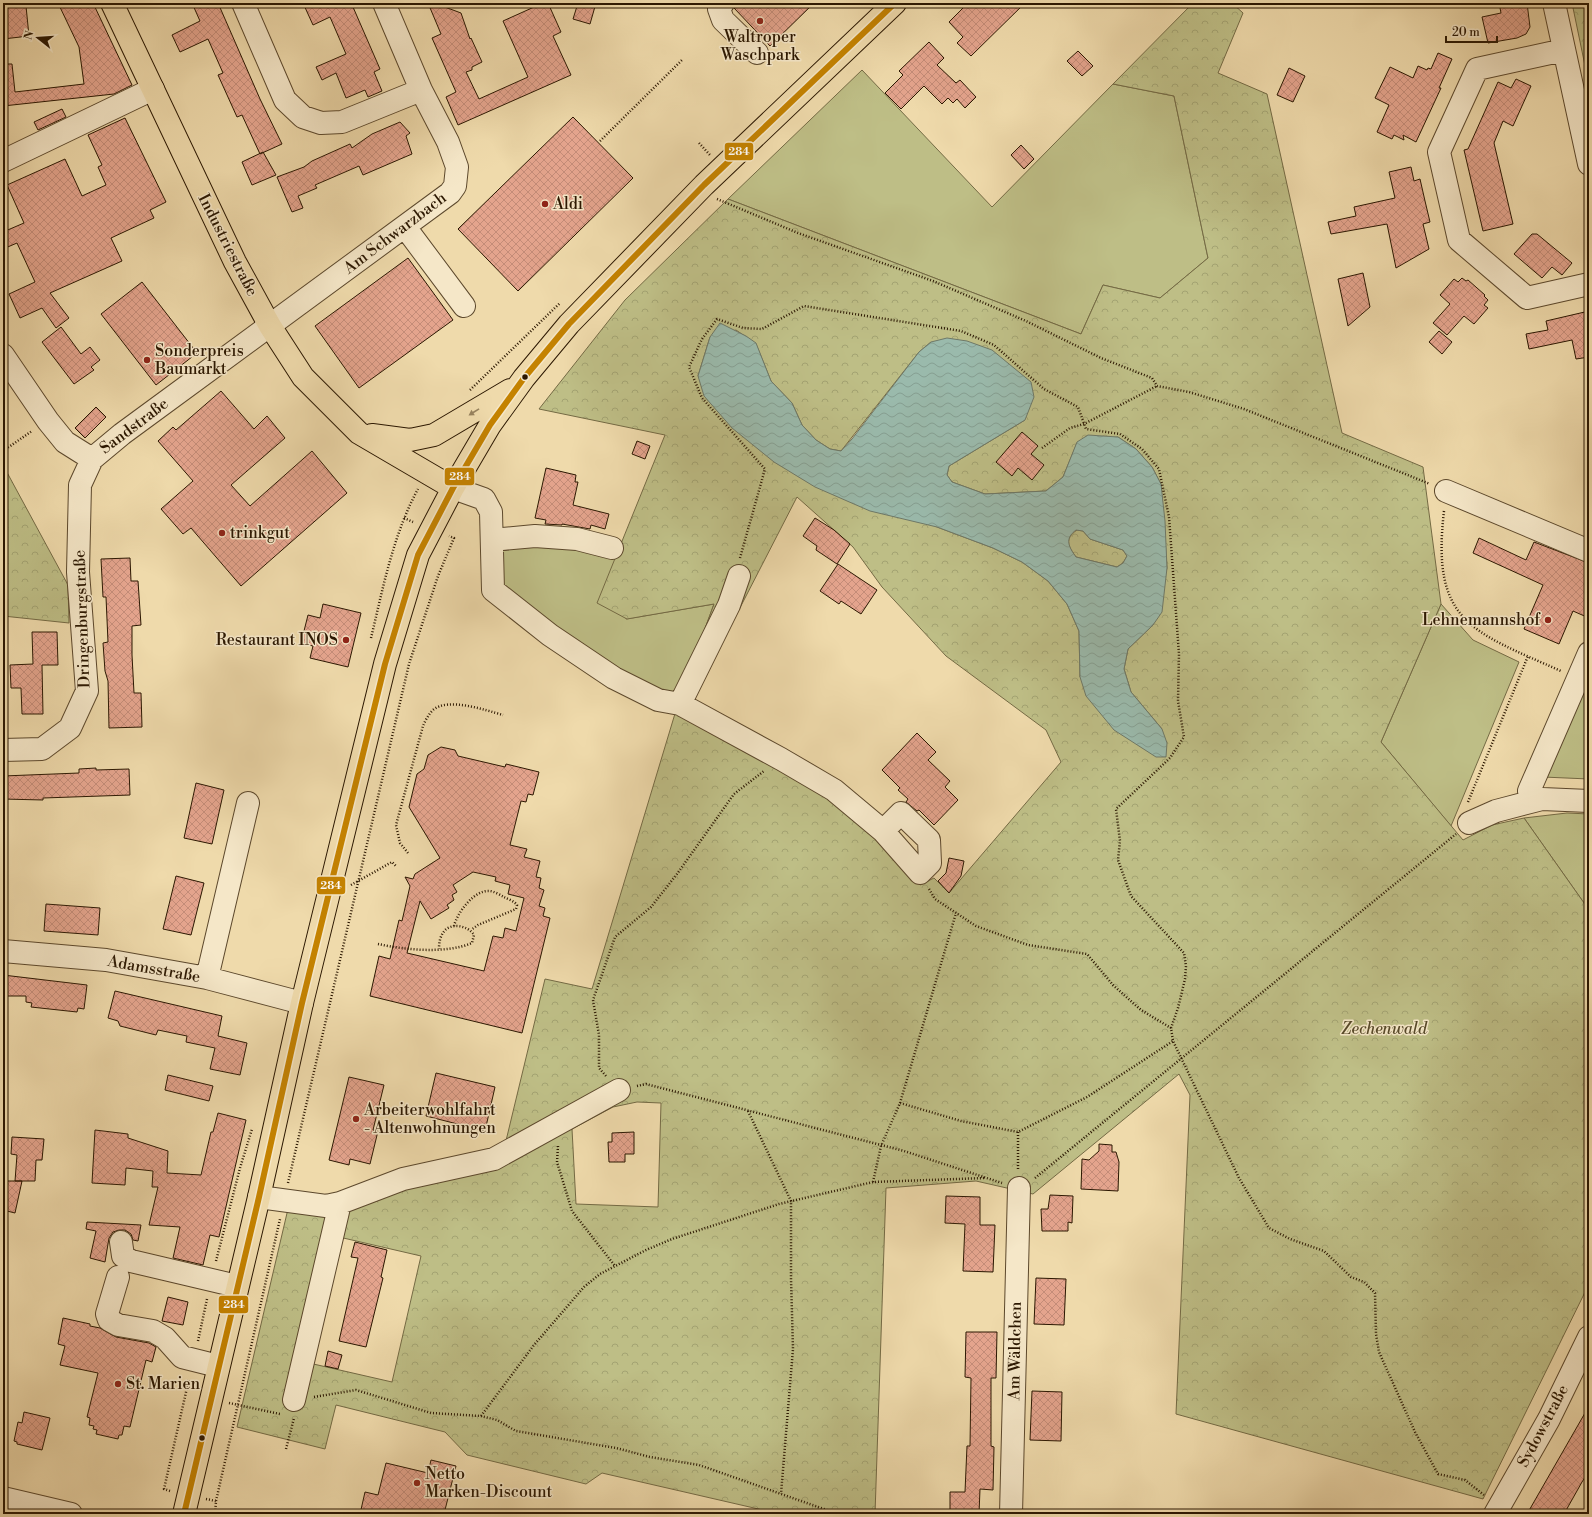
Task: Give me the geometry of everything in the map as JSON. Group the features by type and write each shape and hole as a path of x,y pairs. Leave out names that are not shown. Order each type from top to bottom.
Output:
{"main road":[{"name":"Industriestraße","path":"112,3 235,262 270,326 303,377 359,433 453,488"},
{"path":"184,1514 259,1197 302,1003 385,664 418,554 453,488 490,425 519,384 569,324 704,185 895,3"},
{"path":"359,433 410,440 434,435 519,384"}],"street":[{"path":"243,3 285,100 303,117 321,123 342,122 421,90"},
{"name":"Am Schwarzbach","path":"270,326 450,193 455,186 457,167 448,142 421,90 384,3"},
{"path":"723,3 719,9 723,20 757,53"},
{"path":"1554,3 1589,164"},
{"path":"1564,50 1477,69 1439,152 1459,240 1527,298 1589,284"},
{"path":"3,161 153,89"},
{"path":"405,227 464,306"},
{"name":"Sandstraße","path":"3,355 48,421 65,442 92,458 122,434 270,326"},
{"name":"Dringenburgstraße","path":"3,750 42,749 70,728 87,691 79,556 80,485 92,458"},
{"path":"453,488 484,499 491,512 493,590 550,635 614,678 658,700 680,704 781,759 834,790 883,831 901,813 929,840 930,863 920,873"},
{"path":"1446,491 1589,551"},
{"path":"492,540 535,536 577,539 612,548"},
{"path":"680,704 730,605 739,576"},
{"path":"1531,801 1529,791 1589,653"},
{"path":"1470,823 1496,811 1531,801 1542,799 1589,801"},
{"path":"207,978 248,803"},
{"name":"Adamsstraße","path":"3,951 106,960 207,978 302,1003"},
{"path":"259,1197 326,1206 340,1203 403,1179 494,1160 619,1090"},
{"name":"Am Wäldchen","path":"1011,1514 1019,1188"},
{"path":"291,1408 340,1203"},
{"path":"121,1242 123,1256 131,1261 237,1286"},
{"path":"118,1277 107,1314 109,1320 118,1325 153,1331 165,1338 182,1357 218,1366"},
{"name":"Sydowstraße","path":"1497,1511 1549,1419 1589,1337"},
{"path":"3,1498 71,1514"}],"path":[{"path":"600,141 682,60"},
{"path":"699,143 712,156"},
{"path":"704,185 717,199 798,233 940,284 1026,321 1101,358 1152,378 1157,386"},
{"path":"739,576 739,562 765,469 702,398 689,367 702,339 717,319 743,328 762,329 804,306 961,331 994,345 1044,389 1078,407 1086,429 1120,434 1142,449 1159,469 1169,517 1179,654 1178,701 1184,737 1170,758 1116,809 1120,841 1118,860 1131,896 1184,952 1186,966 1185,979 1178,1008 1171,1028 1173,1041 1239,1178 1269,1228 1290,1239 1324,1251 1351,1277 1364,1282 1375,1293 1376,1334 1379,1352 1415,1432 1438,1474 1465,1480 1497,1511"},
{"path":"1042,448 1070,428 1084,424 1157,386 1189,392 1244,409 1333,446 1376,461 1446,491 1440,538 1443,572 1450,599 1461,615 1477,630 1497,643 1578,678"},
{"path":"3,452 22,436 48,421"},
{"path":"216,1501 409,664 438,576 454,538 404,518"},
{"path":"781,759 734,794 677,874 651,907 615,937 593,1000 600,1035 599,1068 619,1090 646,1084 881,1146 1019,1188 1035,1179 1470,823 1468,800 1528,656"},
{"path":"408,853 400,843 396,826 423,726 433,709 445,704 469,706 503,715"},
{"path":"329,897 392,862 396,866"},
{"path":"920,873 935,899 976,926 1028,945 1087,954 1113,985 1141,1010 1171,1028"},
{"path":"454,926 456,917 469,900 485,892 489,891 498,894 517,905 516,909 478,925 471,931"},
{"path":"873,1182 881,1146 900,1103 956,913"},
{"path":"378,944 399,948 438,949 460,948 472,943 474,935 471,931 454,926 447,928 443,932 438,949"},
{"path":"900,1103 961,1121 1018,1132 1087,1097 1173,1041"},
{"path":"748,1111 791,1201 793,1349 781,1494"},
{"path":"559,1123 557,1162 572,1211 615,1266"},
{"path":"1018,1132 1019,1188"},
{"path":"481,1416 534,1345 584,1287 600,1274 672,1239 791,1201 873,1182 988,1178"},
{"path":"211,1399 282,1415 291,1408 356,1390 431,1413 481,1416 497,1420 516,1431 616,1448 650,1457 699,1465 838,1514"},
{"path":"286,1449 295,1417 291,1408"}],"green space":[{"name":"Zechenwald","path":"1193,3 1232,3 1243,13 1218,73 1267,94 1342,433 1423,467 1441,604 1381,742 1463,840 1492,825 1524,818 1589,910 1589,1284 1483,1499 1176,1414 1190,1095 1179,1074 1033,1194 976,1181 886,1188 875,1514 780,1514 602,1473 586,1484 467,1455 445,1432 336,1405 325,1449 237,1427 291,1196 321,1201 504,1149 545,979 592,989 680,697 714,604 627,619 597,603 665,435 539,409 625,300 728,199 1081,334 1103,285 1160,298 1208,258 1174,96 1113,84","holes":["736,330 756,344 771,381 792,403 802,425 816,440 830,449 841,451 919,352 931,342 1025,420 949,466 947,475 952,482 985,494 1046,491 1063,477 1077,443 1118,437 1136,449 1152,467 1161,484 1167,568 1153,625 1128,649 1124,669 1131,692 1162,729 1080,677 1079,631 1067,604 1048,581 1022,562 993,548 937,527 698,376 710,337","797,497 853,547 882,587 946,656 1046,730 1061,762 949,893 934,878 920,885 876,834 692,701","637,1102 661,1103 658,1207 576,1204 572,1129 613,1107","339,1237 421,1256 392,1382 309,1363"]},
{"path":"1572,3 1589,3 1589,85"},
{"path":"862,70 992,207 1113,84 1174,96 1208,258 1160,298 1103,285 1081,334 728,199"},
{"path":"3,465 68,585 69,623 3,616"},
{"path":"1077,530 1083,531 1090,539 1123,550 1127,556 1123,563 1117,567 1076,557 1069,546 1069,540 1070,536"},
{"path":"547,543 616,557 626,619 714,604 680,697 622,676 504,591 501,551 531,544"},
{"path":"1441,604 1473,640 1519,662 1451,826 1381,742"},
{"path":"1589,673 1589,779 1543,777"},
{"path":"1567,813 1589,814 1589,910 1524,818"}],"water":[{"path":"720,323 746,336 756,343 771,381 792,403 802,425 816,440 830,449 841,451 852,439 919,352 931,342 947,338 967,341 992,350 1031,382 1034,397 1025,420 949,466 947,475 952,482 985,494 1046,491 1063,477 1077,442 1088,435 1118,437 1136,449 1152,467 1161,484 1165,521 1167,568 1162,612 1153,625 1128,649 1124,669 1131,692 1162,729 1167,743 1166,757 1156,757 1114,730 1086,696 1080,677 1079,631 1067,604 1048,581 1022,562 993,548 937,527 870,511 815,487 774,462 732,428 704,396 698,376 710,337","holes":["1076,530 1083,531 1090,539 1123,550 1127,556 1123,563 1117,567 1076,557 1071,550 1069,540 1072,533"]}],"building":[{"path":"58,3 93,3 132,85 114,94 3,106 3,64 12,64 15,92 84,84 79,47"},
{"path":"192,3 218,3 260,99 282,144 260,154 242,115 237,117 218,75 223,73 208,39 180,52 172,35 200,21"},
{"path":"303,3 362,3 353,7 380,69 374,72 382,91 368,97 365,90 346,98 336,73 322,80 316,67 346,54 330,17 313,25"},
{"path":"428,3 434,3 461,13 470,39 471,38 482,62 472,67 472,70 466,72 479,99 528,77 503,21 543,3 548,3 561,32 553,36 571,75 458,125 446,97 456,92 432,38 441,34"},
{"path":"578,3 596,3 590,24 573,19"},
{"path":"735,3 814,3 770,46 734,8"},
{"path":"968,3 1025,3 971,56 957,43 963,37 949,22"},
{"path":"1499,3 1527,3 1530,27 1526,34 1517,38 1488,43 1482,17 1501,13"},
{"path":"26,6 29,36 3,39 3,8"},
{"path":"929,42 944,58 937,65 956,83 960,80 976,97 965,108 957,99 953,103 948,98 942,104 924,86 901,109 885,93 903,75 899,71"},
{"path":"1078,51 1093,66 1082,76 1067,61"},
{"path":"1438,53 1452,59 1439,88 1441,88 1416,142 1403,135 1404,140 1394,135 1392,139 1377,132 1389,105 1375,98 1390,67 1413,78 1418,66 1427,70 1428,68 1431,69"},
{"path":"1289,68 1305,76 1293,102 1277,95"},
{"path":"1516,79 1531,86 1513,126 1503,121 1494,143 1513,224 1483,231 1464,150 1468,149 1498,82 1511,88"},
{"path":"62,109 66,117 38,130 34,122"},
{"name":"Aldi","path":"573,117 633,178 518,291 458,229"},
{"path":"125,118 166,202 150,210 154,218 111,238 122,261 50,293 69,318 56,328 42,308 20,318 9,294 35,282 17,243 3,249 3,232 24,223 7,185 65,159 82,196 106,185 98,167 102,165 88,135"},
{"path":"400,122 410,133 406,136 412,154 363,175 359,166 315,185 317,188 298,196 303,208 292,212 277,177 304,167 312,161 350,144 352,148 372,134"},
{"path":"1021,145 1034,159 1024,169 1011,155"},
{"path":"263,152 276,175 252,185 242,162"},
{"path":"1411,167 1414,181 1420,179 1430,222 1423,224 1429,249 1396,268 1387,224 1331,234 1328,222 1356,216 1354,207 1395,198 1389,172"},
{"path":"1532,234 1537,234 1572,263 1562,275 1552,267 1542,278 1514,254"},
{"path":"408,258 453,320 359,388 315,326"},
{"path":"1363,273 1370,307 1348,326 1338,279"},
{"path":"1462,278 1466,281 1468,280 1485,295 1484,296 1488,300 1484,305 1488,308 1474,324 1464,316 1447,335 1433,323 1450,304 1440,295 1454,279 1458,282"},
{"path":"142,282 197,353 156,385 101,314"},
{"path":"1589,311 1589,357 1576,359 1572,340 1529,349 1526,334 1548,330 1546,321"},
{"path":"61,327 81,354 90,347 100,360 91,367 94,370 74,384 42,342"},
{"path":"1439,331 1452,342 1442,354 1429,342"},
{"path":"221,391 254,429 267,416 285,438 231,485 250,506 312,451 347,493 241,586 191,528 183,534 161,509 193,481 158,441 173,427 176,430"},
{"path":"96,407 106,417 85,438 75,428"},
{"path":"1022,432 1038,446 1031,454 1044,465 1032,480 1018,468 1012,476 996,462"},
{"path":"637,441 650,446 645,459 632,454"},
{"path":"546,468 576,475 575,482 578,482 573,505 609,514 605,529 591,525 590,529 562,524 545,524 546,520 535,518"},
{"path":"815,518 834,530 850,544 837,564 816,550 817,546 803,536"},
{"path":"1479,538 1526,560 1534,542 1589,563 1589,618 1573,611 1559,644 1524,629 1543,585 1473,553"},
{"path":"130,558 131,581 138,581 141,625 132,626 132,655 134,693 141,693 142,727 109,728 108,681 105,671 103,643 108,642 106,597 103,597 101,559"},
{"path":"838,564 877,590 861,614 841,601 839,604 820,591"},
{"path":"323,604 361,613 348,667 310,658 313,646 301,643 308,615 320,618"},
{"path":"32,632 57,632 58,665 42,665 43,714 22,714 21,688 11,688 10,665 33,664"},
{"path":"917,733 936,752 928,760 950,781 945,787 958,800 934,825 919,810 917,811 906,802 908,799 898,790 900,788 882,770"},
{"path":"441,747 455,750 458,756 505,767 506,764 539,772 533,795 528,794 526,802 521,801 510,845 527,849 524,857 540,861 536,877 541,878 539,888 544,890 539,906 545,908 543,916 550,918 522,1033 370,996 379,956 390,959 399,920 402,921 410,886 405,877 413,879 415,874 440,858 409,807 417,774 424,769 428,755","holes":["473,872 496,877 495,881 510,885 508,894 524,898 516,931 505,928 503,938 493,936 484,971 407,953 420,901 431,919 449,908 447,905 454,900 452,895 457,892 453,885"]},
{"path":"96,768 96,770 129,769 130,795 43,798 43,800 3,799 3,776 79,773 79,769"},
{"path":"196,783 224,790 212,844 184,838"},
{"path":"949,858 964,861 961,876 949,893 938,881 946,873"},
{"path":"176,876 204,883 191,935 163,929"},
{"path":"46,904 100,908 98,935 44,931"},
{"path":"3,975 87,985 84,1009 78,1008 77,1012 31,1007 32,1003 26,1002 26,996 3,996"},
{"path":"115,991 222,1016 218,1036 247,1043 240,1075 210,1069 215,1048 186,1042 187,1036 158,1030 156,1035 120,1026 118,1021 108,1018"},
{"path":"436,1073 495,1087 485,1131 426,1116"},
{"path":"168,1075 213,1086 209,1101 165,1090"},
{"name":"Arbeiterwohlfahrt - Altenwohnungen","path":"349,1077 384,1085 373,1130 378,1131 370,1164 350,1159 349,1165 329,1160"},
{"path":"218,1113 246,1120 219,1237 210,1235 203,1265 173,1258 180,1227 149,1225 158,1187 152,1187 153,1171 126,1168 125,1185 92,1183 95,1130 128,1134 128,1138 168,1151 167,1173 201,1175 211,1132 213,1132"},
{"path":"634,1132 634,1154 625,1154 625,1162 609,1162 608,1142 612,1142 612,1133"},
{"path":"12,1137 44,1139 42,1160 36,1160 35,1181 15,1181 17,1155 11,1154"},
{"path":"1099,1144 1112,1145 1112,1152 1116,1152 1119,1162 1118,1191 1081,1189 1082,1159 1089,1160 1099,1151"},
{"path":"3,1181 22,1181 15,1213 3,1210"},
{"path":"1050,1195 1073,1196 1072,1223 1068,1222 1068,1231 1042,1231 1041,1209 1048,1209"},
{"path":"946,1196 980,1197 980,1225 995,1225 993,1272 963,1271 965,1224 945,1223"},
{"path":"87,1222 141,1225 138,1241 133,1240 131,1234 125,1230 113,1232 109,1238 105,1262 90,1258 96,1231 86,1229"},
{"path":"355,1242 387,1250 381,1277 383,1278 366,1347 339,1341 358,1258 351,1257"},
{"path":"1036,1278 1066,1279 1064,1325 1034,1324"},
{"path":"168,1297 188,1302 183,1325 162,1321"},
{"name":"St. Marien","path":"63,1318 90,1324 90,1326 100,1328 116,1337 149,1343 156,1347 152,1362 146,1360 130,1427 124,1426 122,1435 119,1435 118,1439 96,1434 97,1430 93,1429 94,1426 89,1425 90,1418 87,1417 98,1373 60,1365 65,1346 58,1344"},
{"path":"966,1332 997,1332 996,1378 991,1378 991,1446 994,1447 993,1490 980,1489 979,1514 950,1514 950,1492 965,1492 967,1446 970,1446 971,1378 965,1377"},
{"path":"328,1351 342,1355 338,1369 325,1366"},
{"path":"1032,1391 1062,1392 1061,1441 1030,1440"},
{"path":"1589,1406 1589,1471 1564,1514 1527,1514"},
{"path":"24,1412 50,1418 42,1450 17,1444 17,1442 14,1441 18,1422 22,1423"},
{"name":"Netto Marken-Discount","path":"431,1460 456,1466 444,1514 360,1514 365,1492 378,1495 386,1463 428,1473"}],"transit line":[{"name":"284","path":"184,1514 259,1197 302,1003 385,664 418,555 453,488 490,425 524,378 569,324 704,185 895,3"}],"place":[{"name":"Waltroper Waschpark","path":"760,21"},
{"name":"Aldi","path":"545,204"},
{"name":"Sonderpreis Baumarkt","path":"147,360"},
{"name":"trinkgut","path":"222,533"},
{"name":"Lehnemannshof","path":"1548,620"},
{"name":"Restaurant INOS","path":"346,640"},
{"name":"Arbeiterwohlfahrt - Altenwohnungen","path":"356,1119"},
{"name":"St. Marien","path":"118,1384"},
{"name":"Netto Marken-Discount","path":"417,1483"}]}
